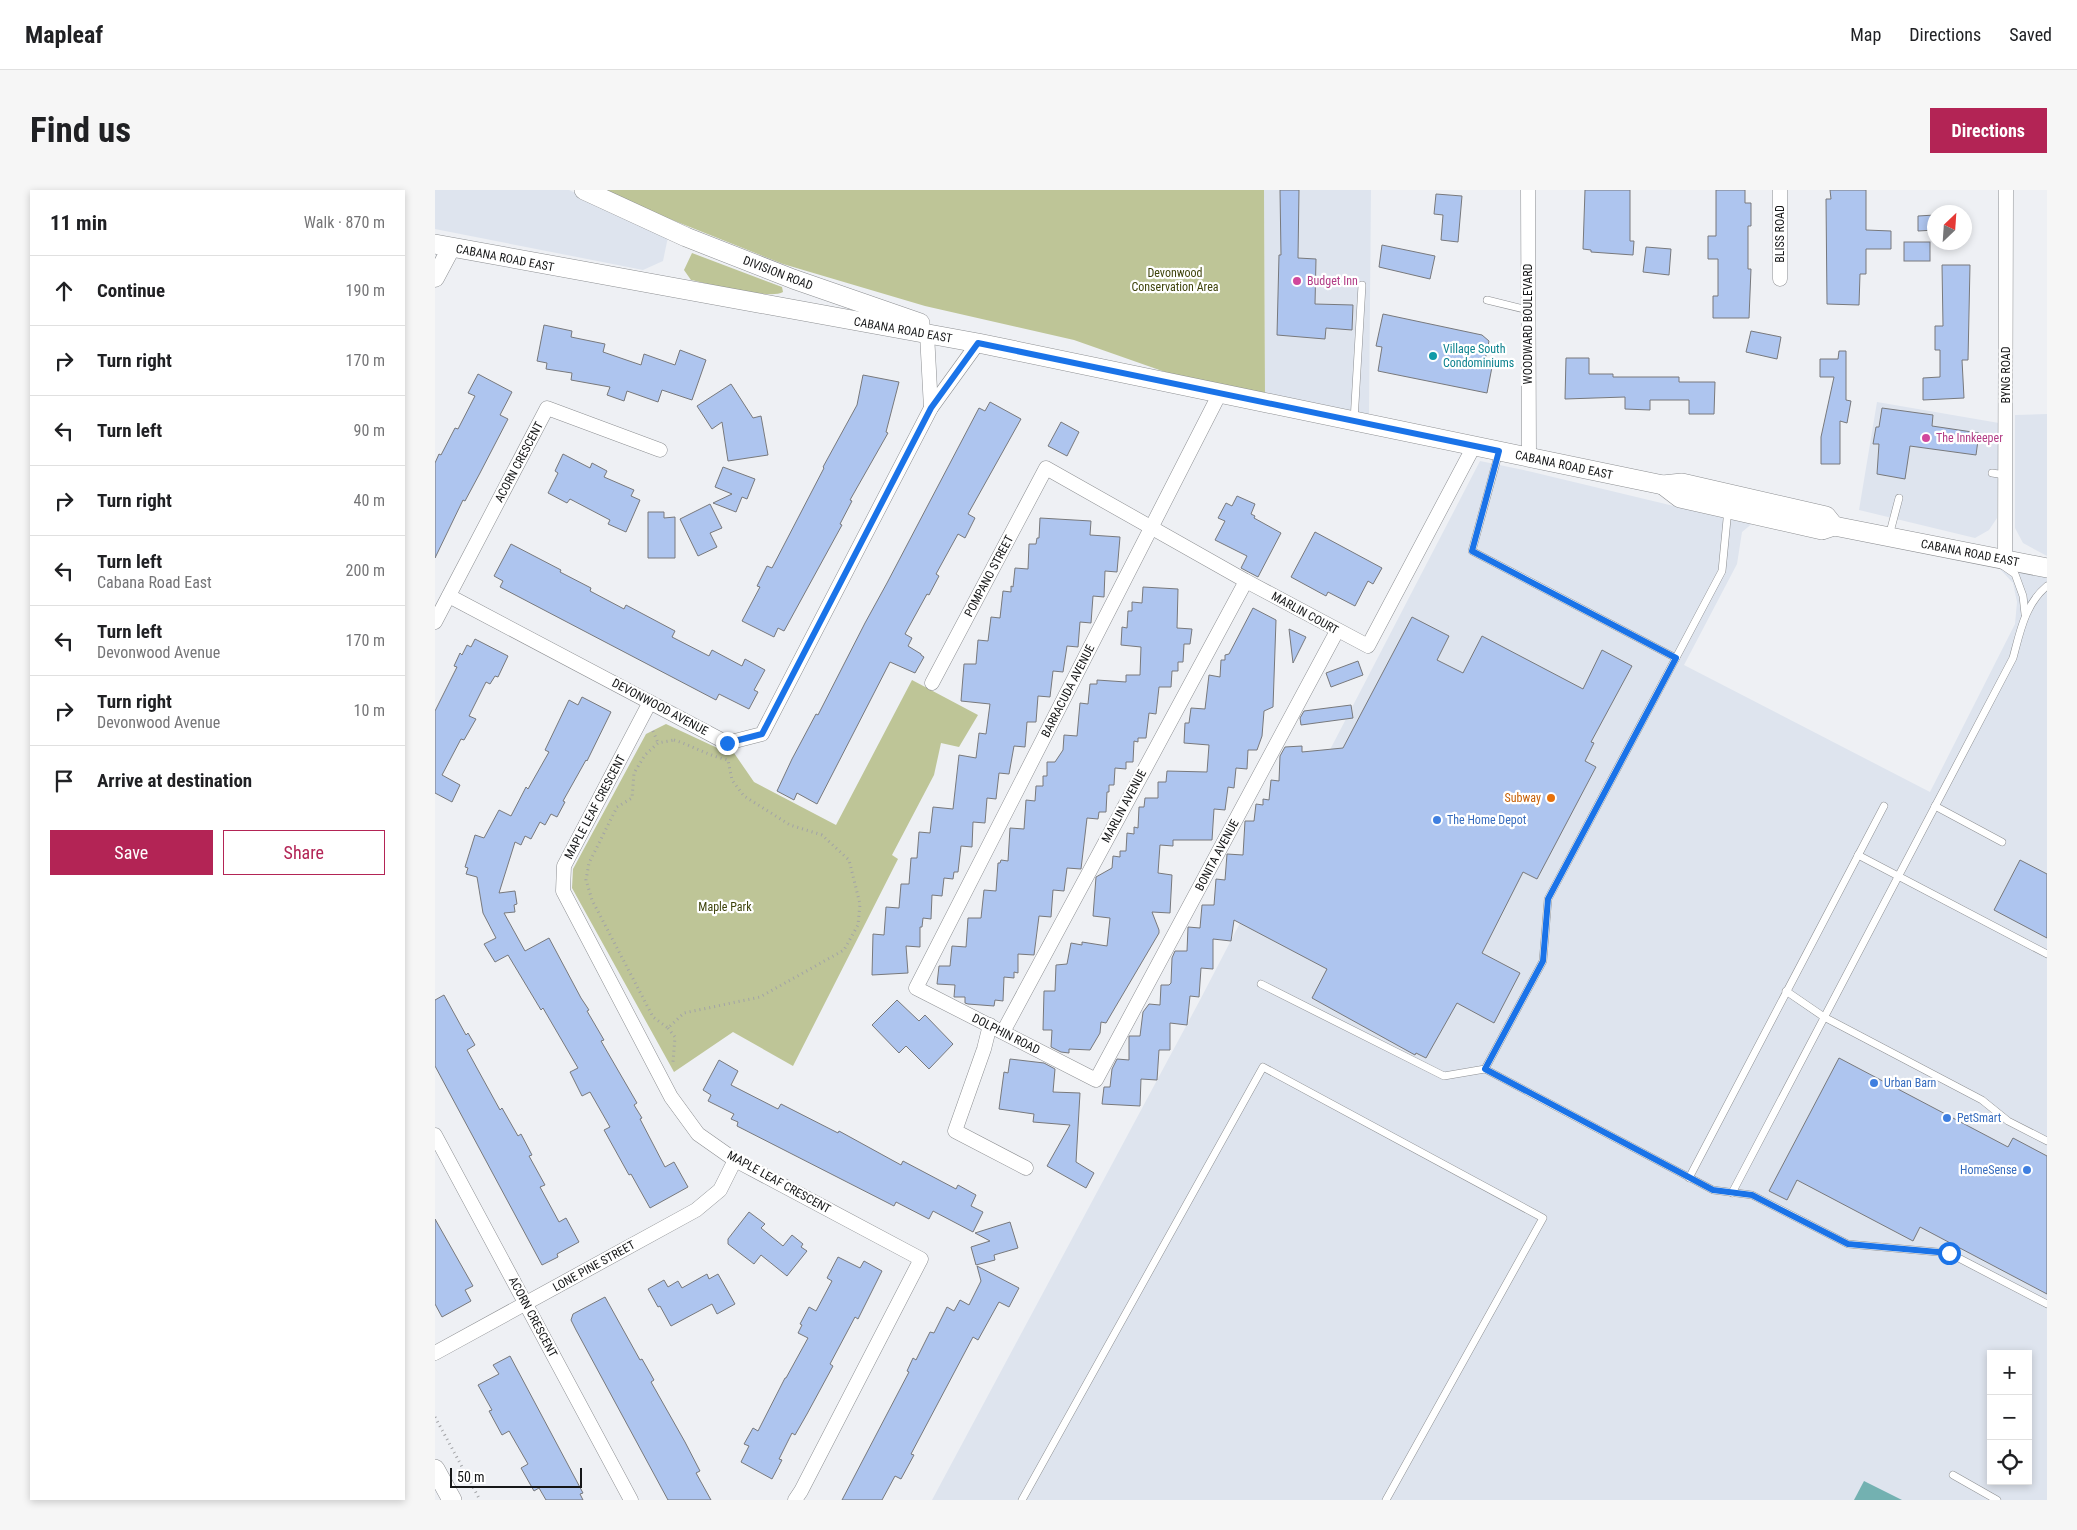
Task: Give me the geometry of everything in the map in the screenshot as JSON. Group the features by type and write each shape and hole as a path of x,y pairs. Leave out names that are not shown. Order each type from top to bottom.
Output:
{"main road":[{"name":"DIVISION ROAD","path":"584,190 686,237 793,279 978,343"},
{"name":"CABANA ROAD EAST","path":"443,246 978,343 1663,485 1680,498 1729,501 1822,530 1834,526 2047,568"},
{"path":"435,1469 452,1500"}],"street":[{"name":"WOODWARD BOULEVARD","path":"1528,190 1529,457"},
{"name":"BLISS ROAD","path":"1780,279 1781,190"},
{"name":"BYNG ROAD","path":"1998,558 2006,190"},
{"path":"435,278 443,246"},
{"path":"927,334 931,408"},
{"name":"DEVONWOOD AVENUE","path":"449,596 727,743 762,734 931,408 978,343"},
{"name":"BARRACUDA AVENUE","path":"915,988 1221,394"},
{"name":"ACORN CRESCENT","path":"435,622 547,408 660,450"},
{"name":"MARLIN COURT","path":"1046,468 1246,581 1368,646 1474,446"},
{"name":"POMPANO STREET","path":"932,683 1046,468"},
{"name":"MARLIN AVENUE","path":"1003,1032 1246,581"},
{"name":"BONITA AVENUE","path":"1096,1080 1337,631"},
{"name":"MAPLE LEAF CRESCENT","path":"650,702 563,866 563,892 671,1097 698,1134 735,1160 921,1258 795,1500"},
{"name":"DOLPHIN ROAD","path":"915,988 1096,1080"},
{"path":"990,1025 984,1049 955,1131 1026,1168"},
{"name":"ACORN CRESCENT","path":"435,1135 631,1500"},
{"name":"LONE PINE STREET","path":"435,1353 696,1210 720,1190 735,1160"}],"lane":[{"path":"1354,421 1362,285"},
{"path":"1487,300 1528,310"},
{"path":"1499,451 1472,551 1676,658"},
{"path":"1889,537 1899,498"},
{"path":"1485,1069 1543,961 1548,899 1722,571 1729,501"},
{"path":"1998,558 2015,574 2023,596 2025,614"},
{"path":"1732,1193 2013,658 2025,614 2037,594 2047,586"},
{"path":"1689,1178 1884,806"},
{"path":"1935,806 2002,842"},
{"path":"1857,855 2047,954"},
{"path":"1261,984 1444,1076 1485,1069 1713,1190 1752,1195 1848,1244 1949,1253 2047,1304"},
{"path":"1786,992 1824,1017 1982,1100 2008,1121 2047,1141"},
{"path":"1022,1500 1263,1067 1543,1218 1386,1500"},
{"path":"1953,1475 1997,1500"}],"path":[{"path":"653,731 658,743"},
{"path":"668,1028 685,1013 760,997 844,950 858,925 860,904 849,860 822,835 790,825 744,796 731,780 728,760 713,757 693,746 674,740 658,743 645,755 635,774 633,798 617,807 589,863 586,880 591,900 653,1017 668,1028 675,1037 673,1062"},
{"path":"435,1417 480,1500"}],"shaded area":[{"path":"435,190 569,190 668,237 663,261 643,270 435,229"},
{"path":"1264,190 1371,190 1369,415 1265,395"},
{"path":"1877,402 1999,423 1997,518 1989,530 1975,538 1859,510"},
{"path":"2047,414 2047,556 2023,543 2015,528 2015,415"},
{"path":"1480,461 1703,513 1754,522 1742,532 1737,564 1684,665 1930,792 2015,624 2017,602 2013,583 1997,566 2047,576 2047,1500 932,1500 1200,1000"}],"green space":[{"name":"Devonwood Conservation Area","path":"603,190 1264,190 1265,395 1168,373 1074,340 925,306 783,264 632,204"},
{"path":"692,253 782,287 783,292 776,294 753,293 691,280 684,270"},
{"name":"Maple Park","path":"912,680 978,715 959,747 941,743 934,775 892,855 898,859 793,1066 733,1032 674,1072 572,888 573,869 646,734 666,724 726,752 734,753 754,782 836,825"}],"water":[{"path":"1864,1481 1902,1500 1854,1500"}],"building":[{"name":"Budget Inn","path":"1280,190 1299,190 1298,258 1316,259 1315,304 1353,305 1352,330 1326,328 1325,339 1277,335 1279,255 1281,255"},
{"path":"1585,190 1630,190 1630,241 1634,241 1633,255 1591,252 1591,250 1583,249"},
{"path":"1716,190 1745,190 1745,203 1751,203 1751,226 1748,226 1748,269 1751,269 1749,318 1713,318 1713,296 1718,296 1718,259 1708,259 1708,236 1716,236"},
{"path":"1830,190 1866,190 1866,230 1891,231 1891,249 1866,249 1866,274 1860,274 1859,305 1827,304 1826,199 1831,199"},
{"path":"1436,194 1462,196 1458,242 1441,240 1443,215 1434,214"},
{"path":"1927,215 1927,230 1918,231 1918,216"},
{"path":"1904,242 1927,242 1927,250 1930,250 1930,261 1904,261"},
{"path":"1382,245 1435,256 1430,279 1379,267"},
{"path":"1646,247 1671,249 1669,275 1643,272"},
{"path":"1942,265 1970,265 1968,360 1962,360 1964,398 1923,400 1923,378 1940,377 1940,350 1935,350 1935,326 1943,326"},
{"name":"Village South Condominiums","path":"1383,314 1482,335 1489,341 1485,360 1492,367 1487,393 1378,371 1382,347 1376,346"},
{"path":"544,325 572,331 571,337 605,344 603,352 641,365 644,354 675,365 680,350 706,360 692,400 662,390 658,402 627,391 624,401 607,395 610,387 571,380 572,373 546,369 547,363 537,361"},
{"path":"1751,331 1781,337 1777,359 1746,352"},
{"path":"1839,351 1846,351 1846,400 1851,401 1847,423 1840,421 1840,464 1821,464 1821,437 1834,377 1820,377 1820,359 1838,359"},
{"path":"1566,358 1589,358 1589,374 1613,374 1613,377 1679,377 1679,382 1715,382 1714,414 1689,414 1689,400 1650,400 1650,410 1625,409 1625,397 1565,399"},
{"path":"478,374 512,392 500,415 508,419 465,501 463,500 435,558 435,463 455,428 458,429 475,396 468,393"},
{"path":"863,375 899,382 886,432 888,433 850,500 852,501 840,524 842,525 784,631 778,628 774,637 742,621 760,587 757,586 767,566 772,568 857,405"},
{"path":"731,384 753,418 761,416 768,455 728,461 722,422 712,429 697,406"},
{"path":"990,402 1021,419 968,514 975,518 965,538 958,534 936,574 939,576 929,595 927,594 905,634 912,638 908,646 924,657 915,673 890,662 817,804 797,793 794,800 777,791 792,759 816,714 818,715 979,408 985,411"},
{"name":"The Innkeeper","path":"1882,408 1933,415 1932,426 1979,433 1976,455 1910,446 1905,479 1877,474 1879,444 1873,444 1876,427 1879,427"},
{"path":"1061,422 1079,432 1067,456 1048,446"},
{"path":"563,454 590,468 592,463 607,471 604,477 634,490 631,496 640,500 626,532 608,524 610,520 570,499 567,503 548,493 558,473 555,471"},
{"path":"723,467 755,479 747,499 742,497 736,512 713,503 732,494 715,487"},
{"path":"1237,496 1255,504 1251,514 1255,516 1254,518 1281,533 1258,577 1241,568 1247,556 1215,540 1225,521 1218,518 1226,503 1232,506"},
{"path":"710,504 722,528 710,533 717,547 698,556 680,519"},
{"path":"648,512 664,512 664,518 675,517 675,558 648,558"},
{"path":"1040,518 1091,521 1090,535 1120,537 1117,572 1105,571 1104,597 1093,596 1091,623 1080,622 1078,647 1067,646 1063,672 1053,671 1050,697 1038,696 1036,722 1027,722 1025,747 1014,746 1009,774 999,773 996,799 987,798 985,823 973,822 972,847 961,846 958,872 954,872 953,879 944,878 942,896 932,895 931,919 923,918 922,927 920,927 920,947 906,946 908,973 872,975 873,934 884,935 886,907 899,908 901,884 909,884 911,858 917,858 919,832 930,833 933,807 953,809 959,755 976,758 979,733 986,734 990,704 961,701 964,664 976,664 978,640 988,641 991,617 1000,618 1003,591 1011,592 1015,568 1028,569 1029,544 1036,544 1037,538 1039,538"},
{"path":"1315,532 1382,568 1373,584 1368,581 1355,606 1328,592 1326,596 1291,577"},
{"path":"511,544 561,570 560,572 591,588 590,591 624,609 626,605 675,631 672,637 709,656 712,650 742,666 745,659 765,670 754,690 758,692 749,709 719,694 716,700 500,587 503,581 494,576"},
{"path":"1143,587 1178,589 1177,628 1192,629 1190,644 1184,644 1183,662 1178,662 1178,671 1172,671 1171,687 1159,687 1156,714 1149,713 1146,738 1138,738 1138,742 1134,741 1133,762 1126,762 1126,769 1115,768 1114,785 1109,785 1109,792 1107,792 1106,812 1099,812 1098,819 1087,818 1081,869 1067,868 1064,891 1053,890 1051,917 1039,916 1034,955 1018,954 1018,973 1014,972 1014,978 1004,977 1003,1001 995,1000 994,1006 965,1003 965,997 954,997 955,985 937,984 939,966 950,966 952,946 966,947 968,918 981,918 984,890 996,891 998,863 1001,860 1008,861 1010,828 1024,829 1026,800 1035,801 1036,786 1043,786 1043,776 1047,776 1047,762 1055,762 1063,750 1064,735 1077,736 1080,703 1088,704 1090,684 1097,684 1097,680 1126,682 1126,675 1140,675 1141,647 1121,645 1122,627 1127,628 1128,611 1132,611 1132,602 1142,603"},
{"path":"1253,608 1276,620 1273,707 1264,711 1262,736 1257,750 1248,750 1247,769 1236,768 1234,788 1228,787 1225,810 1214,809 1212,840 1173,840 1173,846 1160,845 1158,873 1172,875 1170,913 1152,912 1159,933 1106,1023 1101,1022 1100,1033 1090,1050 1069,1049 1069,1053 1061,1052 1051,1047 1052,1030 1043,1030 1044,991 1055,991 1056,965 1067,964 1071,943 1082,945 1082,942 1107,946 1110,918 1093,916 1096,877 1112,868 1113,856 1120,857 1120,851 1126,851 1127,833 1134,834 1134,827 1138,828 1139,807 1144,807 1145,798 1158,798 1158,782 1166,782 1167,771 1207,772 1209,745 1184,743 1185,723 1189,723 1191,708 1205,709 1209,675 1220,677 1221,660 1225,660 1225,655 1229,654"},
{"name":"The Home Depot","path":"1412,617 1449,636 1437,660 1463,673 1482,636 1583,689 1602,650 1632,666 1591,742 1594,743 1585,761 1596,767 1537,879 1523,872 1482,953 1520,973 1494,1023 1457,1003 1426,1058 1416,1053 1415,1055 1312,998 1327,969 1234,920 1231,941 1213,939 1213,969 1201,968 1199,997 1190,996 1187,1025 1170,1023 1170,1050 1159,1050 1157,1080 1141,1079 1140,1106 1102,1104 1104,1087 1110,1087 1112,1069 1117,1059 1129,1060 1129,1036 1140,1036 1143,1012 1149,1004 1160,1005 1161,985 1169,985 1171,983 1172,958 1175,951 1187,951 1188,927 1200,928 1202,905 1214,905 1216,879 1225,880 1227,854 1243,855 1245,821 1254,821 1256,804 1263,805 1263,799 1269,800 1271,780 1279,781 1280,756 1285,747 1302,746 1302,752 1343,748"},
{"path":"1289,629 1306,637 1293,663"},
{"path":"475,639 508,656 498,677 495,676 490,684 486,682 469,716 476,719 464,740 461,739 442,775 460,785 452,802 435,793 435,711 457,667 454,666 460,653 462,655 467,645 471,647"},
{"path":"1358,661 1363,675 1331,687 1326,673"},
{"path":"582,697 611,712 587,761 563,801 565,802 557,817 551,814 545,825 540,822 531,839 525,836 521,845 515,842 499,893 515,891 517,904 514,905 515,912 504,913 525,951 549,938 589,1010 587,1011 604,1040 601,1041 637,1103 634,1105 642,1118 640,1119 665,1167 674,1162 688,1187 650,1208 604,1130 610,1127 590,1092 582,1096 570,1072 578,1068 543,1008 541,1010 508,955 495,962 484,944 496,938 483,913 477,877 466,874 468,868 465,867 475,835 484,838 499,810 511,816 526,787 528,789 549,752 545,750 569,700 578,705"},
{"path":"1351,705 1353,718 1301,725 1300,718 1304,711"},
{"path":"2020,860 2047,874 2047,938 1994,910"},
{"path":"444,995 466,1035 468,1033 475,1045 467,1050 500,1110 502,1108 518,1136 521,1134 532,1155 529,1156 545,1185 540,1187 559,1222 566,1218 579,1242 557,1254 558,1257 542,1265 435,1066 435,1000"},
{"path":"897,1000 919,1021 925,1015 953,1044 929,1069 906,1046 899,1053 872,1025"},
{"path":"1839,1058 2008,1147 2013,1138 2047,1156 2047,1294 1920,1227 1913,1241 1797,1180 1787,1200 1769,1191"},
{"path":"1010,1059 1044,1063 1055,1069 1053,1092 1080,1093 1076,1162 1094,1173 1086,1188 1047,1166 1070,1125 1033,1122 1034,1114 999,1109 1004,1072 1008,1073"},
{"path":"719,1060 738,1071 731,1085 778,1109 781,1104 838,1133 839,1131 901,1165 903,1161 956,1189 958,1185 976,1195 971,1206 983,1212 973,1232 933,1211 929,1219 896,1202 894,1206 737,1126 738,1122 731,1119 734,1114 708,1101 711,1095 703,1090"},
{"path":"749,1212 765,1224 761,1228 783,1246 792,1235 803,1244 801,1247 807,1251 787,1276 761,1255 754,1264 728,1244 728,1239"},
{"path":"435,1219 473,1286 465,1290 471,1301 442,1317 435,1304"},
{"path":"1010,1222 1018,1248 994,1255 995,1260 976,1265 971,1247 990,1241 975,1233"},
{"path":"838,1257 860,1268 864,1261 882,1271 858,1319 855,1317 830,1364 833,1366 807,1414 795,1435 792,1433 779,1459 782,1460 772,1479 741,1462 749,1446 744,1444 753,1428 758,1431 808,1338 798,1333 802,1325 800,1324 809,1307 816,1311 832,1281 827,1278"},
{"path":"977,1266 1019,1288 1009,1307 999,1302 978,1340 973,1337 911,1454 914,1455 901,1479 895,1476 882,1500 842,1500 909,1372 907,1371 913,1358 916,1360 930,1332 934,1333 947,1307 954,1311 960,1300 969,1305 981,1281"},
{"path":"707,1274 709,1279 718,1274 735,1304 717,1314 712,1304 671,1326 648,1289 664,1280 668,1287 678,1281 682,1288"},
{"path":"605,1297 640,1360 642,1359 654,1380 651,1382 700,1471 696,1473 711,1500 668,1500 576,1330 571,1320 573,1314"},
{"path":"510,1356 583,1493 580,1494 583,1500 546,1500 539,1488 534,1491 521,1468 528,1464 509,1431 502,1435 489,1411 492,1410 478,1385 499,1374 493,1365"}],"place":[{"name":"Budget Inn","path":"1297,281"},
{"name":"Village South Condominiums","path":"1433,356"},
{"name":"The Innkeeper","path":"1926,438"},
{"name":"Subway","path":"1551,798"},
{"name":"The Home Depot","path":"1437,820"},
{"name":"Urban Barn","path":"1874,1083"},
{"name":"PetSmart","path":"1947,1118"},
{"name":"HomeSense","path":"2027,1170"}],"route":[{"path":"727,743 762,734 931,408 978,343 1499,451 1472,551 1676,658 1548,899 1543,961 1485,1069 1713,1190 1752,1195 1848,1244 1949,1253"}]}
